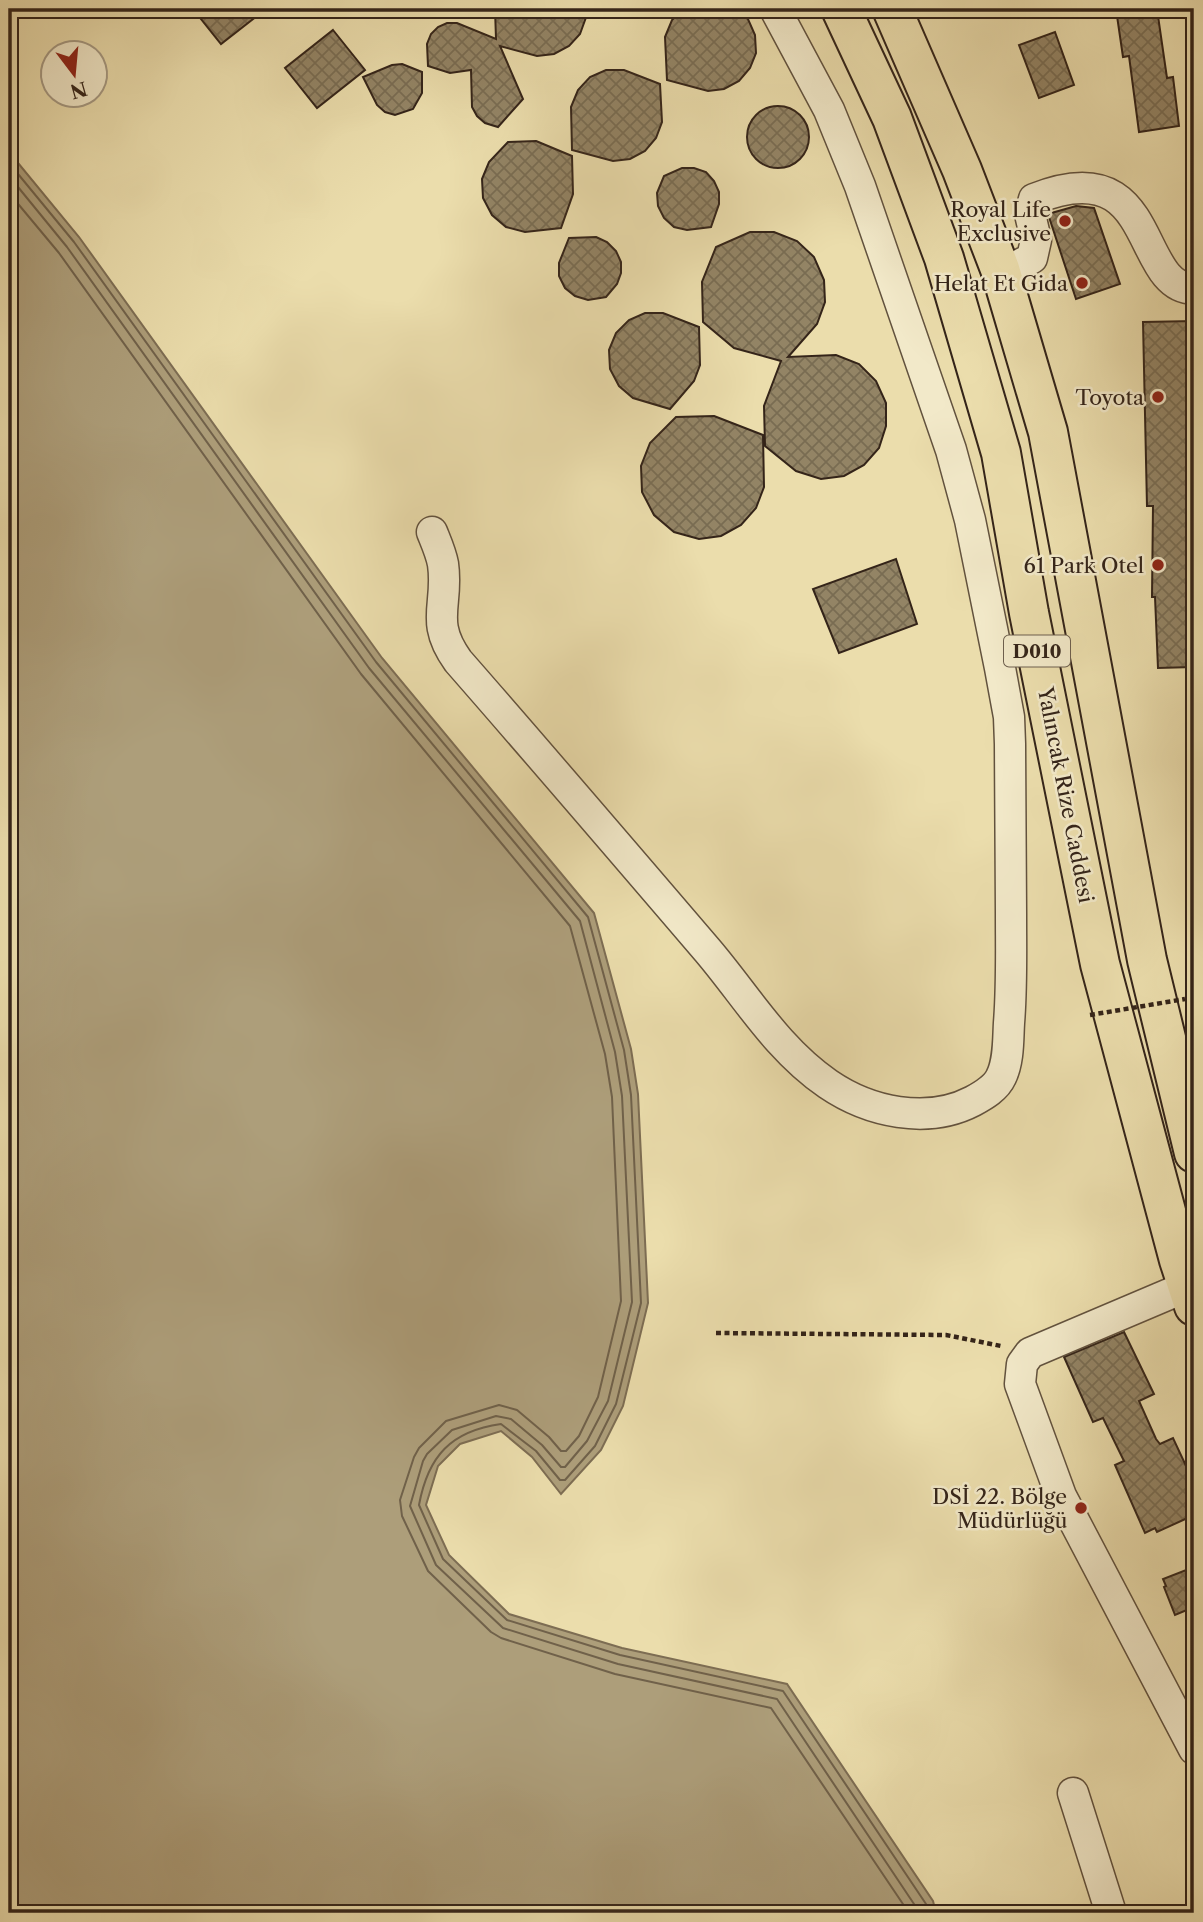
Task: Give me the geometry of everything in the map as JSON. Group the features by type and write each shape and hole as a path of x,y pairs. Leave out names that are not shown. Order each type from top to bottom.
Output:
{"highway":[{"name":"Yalıncak Rize Caddesi","path":"841,9 892,118 944,258 1001,453 1032,626 1100,964 1191,1296"},
{"path":"892,9 962,170 1001,275 1048,432 1147,960 1194,1153"}],"street":[{"path":"432,532 443,565 441,626 447,646 726,972 776,1039 829,1085 865,1103 893,1111 918,1114 941,1112 968,1104 987,1094 1001,1077 1004,1068 1011,999 1010,744 1009,718 1000,668 970,520 951,450 860,186 829,110 775,9"},
{"path":"1001,275 1032,258 1036,240 1030,214 1034,200 1056,190 1083,187 1112,195 1133,215 1170,282 1186,289 1194,289"},
{"path":"1191,1296 1030,1353 1019,1373 1024,1400 1062,1496 1194,1749"},
{"path":"1073,1793 1111,1913"}],"path":[{"path":"1090,1015 1185,999"},
{"path":"716,1333 906,1334"}],"water":[{"path":"9,152 79,237 382,658 594,913 631,1049 638,1094 648,1303 623,1406 601,1450 561,1494 532,1457 501,1431 460,1444 438,1466 426,1505 449,1555 509,1614 622,1648 787,1684 933,1901 936,1913 9,1913"}],"building":[{"path":"193,9 266,9 221,44"},
{"path":"495,9 589,9 580,34 569,46 554,54 537,56 500,46 523,99 498,127 485,123 472,107 471,70 450,73 428,66 427,44 431,34 447,23 457,23 496,39"},
{"path":"683,9 737,9 748,19 755,35 756,53 750,68 739,81 724,89 708,91 667,80 665,37 672,20"},
{"path":"1116,9 1157,9 1167,78 1173,77 1179,126 1139,132 1129,56 1123,57"},
{"path":"333,30 365,70 317,108 285,68"},
{"path":"1055,32 1074,85 1039,98 1019,45"},
{"path":"402,64 422,72 422,93 413,109 395,115 385,112 377,105 363,77 392,65"},
{"path":"606,70 624,70 660,84 662,122 656,138 645,151 630,159 613,161 572,150 571,107 578,90 590,77"},
{"path":"772,106 784,106 800,115 807,125 807,149 800,159 784,168 772,168 761,163 752,154 747,143 747,131 752,120 761,111"},
{"path":"536,141 572,156 573,194 561,228 525,232 506,227 492,215 483,198 482,179 489,162 508,142"},
{"path":"682,168 706,172 714,181 719,192 719,204 711,227 687,230 674,227 664,218 658,206 657,193 664,176"},
{"path":"1076,206 1094,208 1120,284 1076,299 1048,214"},
{"path":"750,232 774,232 797,241 814,257 824,280 825,302 817,324 788,357 836,355 859,364 876,381 886,403 886,426 879,448 864,465 844,476 821,479 796,471 765,446 764,406 781,361 734,348 703,322 702,282 716,247"},
{"path":"596,237 607,242 616,251 621,262 621,273 617,284 606,297 588,300 575,296 565,288 559,276 559,263 569,238"},
{"path":"645,313 663,313 699,327 700,365 694,381 670,409 633,398 619,386 610,369 609,350 616,333 629,320"},
{"path":"1194,321 1194,597 1189,597 1193,667 1158,668 1155,597 1152,597 1153,506 1147,506 1143,322"},
{"path":"714,416 763,435 764,487 756,508 741,525 721,536 699,539 674,532 654,515 642,492 641,466 650,443 676,417"},
{"path":"896,559 917,624 839,653 813,589"},
{"path":"1124,1332 1154,1394 1139,1401 1156,1439 1160,1444 1173,1438 1194,1483 1194,1515 1157,1532 1155,1528 1145,1533 1115,1465 1124,1461 1103,1418 1093,1422 1064,1357"},
{"path":"1194,1567 1194,1607 1175,1615 1163,1579"}],"place":[{"name":"Royal Life Exclusive","path":"1065,221"},
{"name":"Helat Et Gida","path":"1082,283"},
{"name":"Toyota","path":"1158,397"},
{"name":"61 Park Otel","path":"1158,565"},
{"name":"DSİ 22. Bölge Müdürlüğü","path":"1081,1508"}]}
